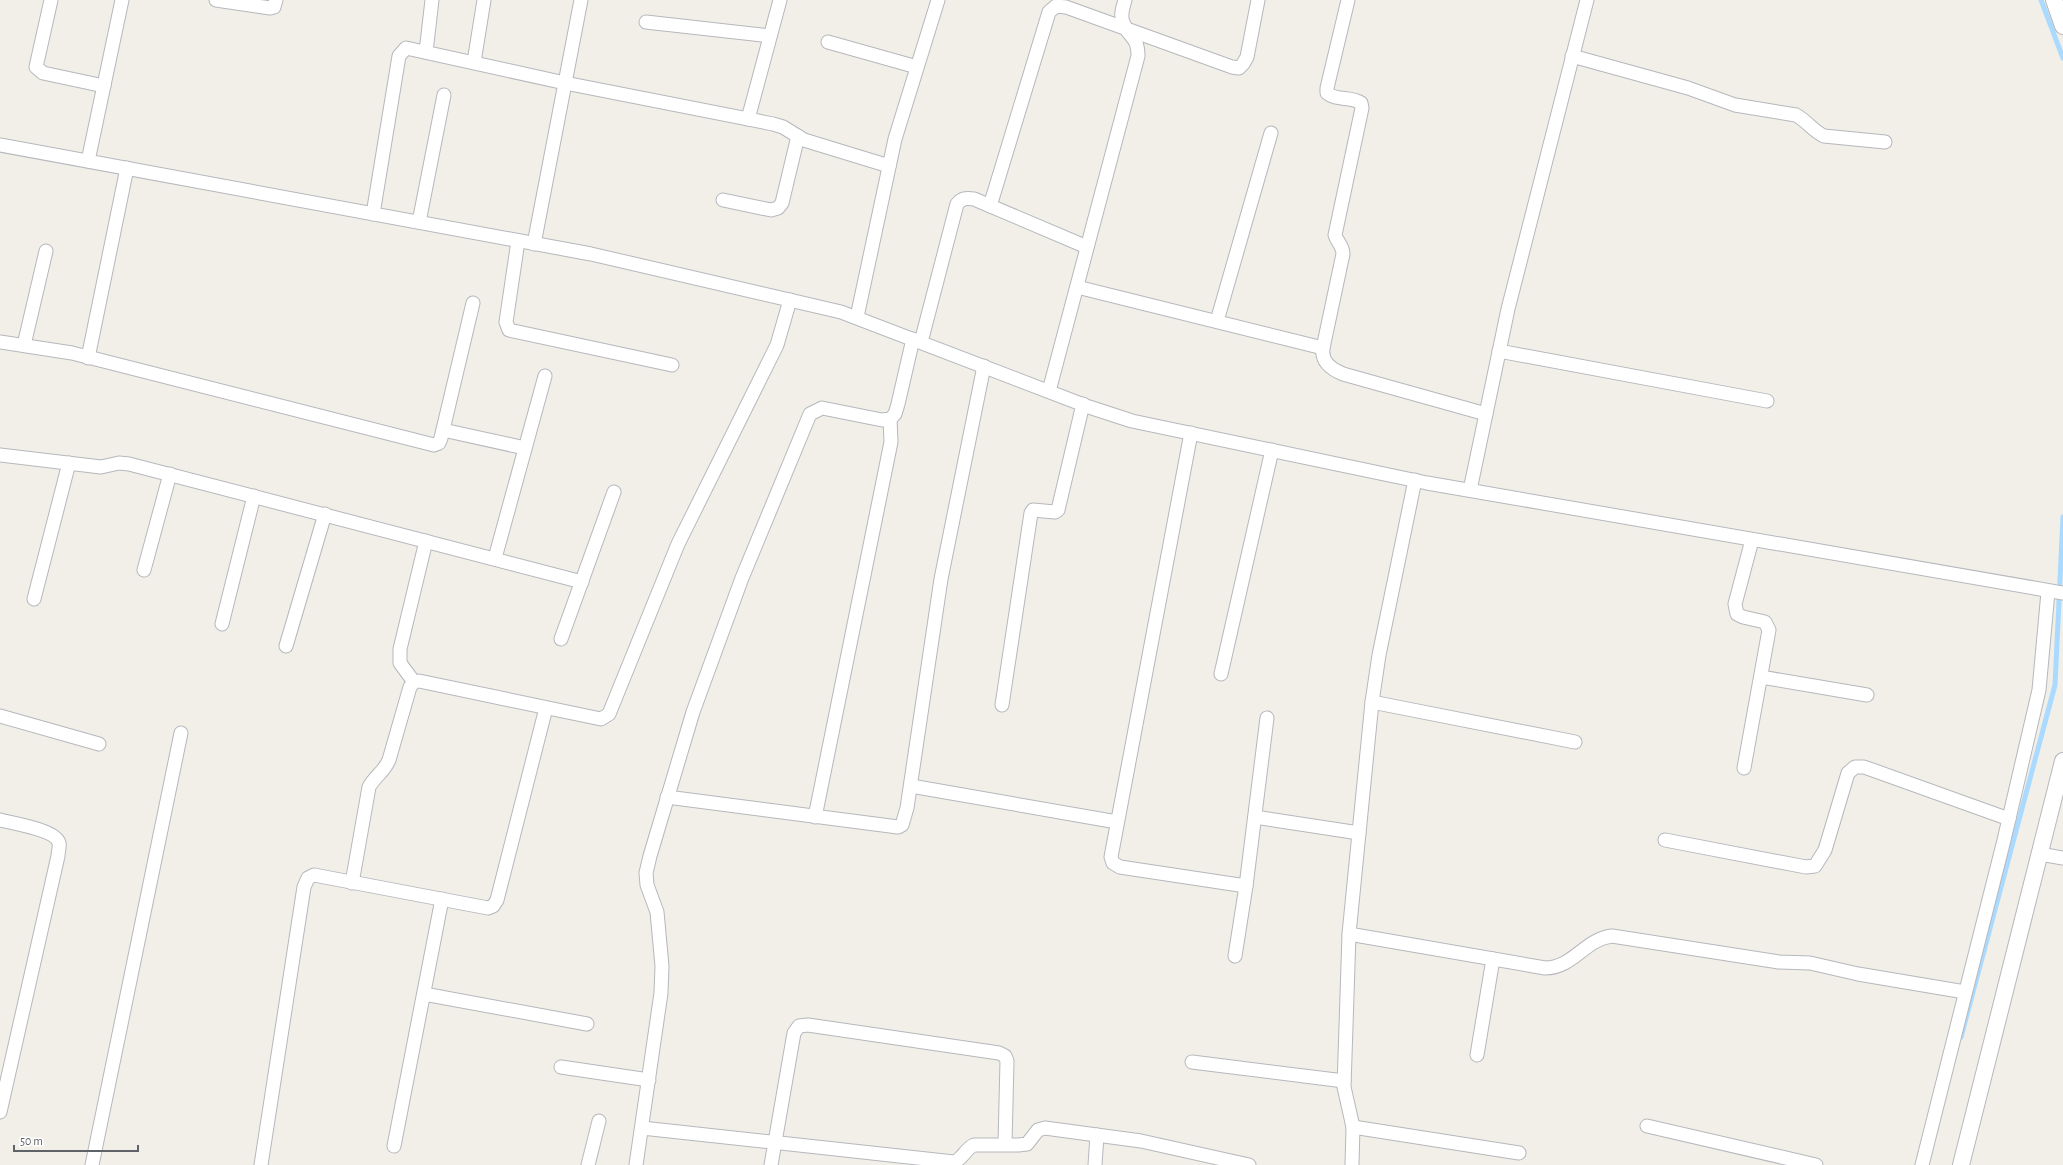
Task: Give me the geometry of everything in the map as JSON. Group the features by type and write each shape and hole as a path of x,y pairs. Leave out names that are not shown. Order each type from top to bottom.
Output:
{"street":[{"path":"51,0 36,67 43,73 104,86"},
{"path":"88,162 122,0"},
{"path":"216,0 270,8 274,7 276,0"},
{"path":"426,52 432,0"},
{"path":"474,62 484,0"},
{"path":"534,244 581,0"},
{"path":"748,119 780,0"},
{"path":"857,317 895,139 938,0"},
{"path":"1049,391 1138,56 1138,47 1135,39 1123,22 1122,14 1124,0"},
{"path":"990,206 1049,12 1056,6 1066,7 1232,67 1239,68 1243,64 1246,57 1258,0"},
{"path":"1348,0 1327,93 1331,96 1357,100 1361,103 1362,108 1335,235 1336,240 1343,248 1343,254 1322,354 1325,361 1334,370 1343,374 1486,414"},
{"path":"1470,490 1499,351 1587,0"},
{"path":"2054,0 2063,26"},
{"path":"646,22 770,36"},
{"path":"828,42 917,67"},
{"path":"373,214 399,56 406,48 565,83 783,127 814,144 889,166"},
{"path":"1572,56 1688,88 1736,105 1796,115 1817,133 1824,136 1885,142"},
{"path":"419,222 444,95"},
{"path":"1217,321 1271,133"},
{"path":"722,200 771,210 778,208 782,203 798,136"},
{"path":"0,145 599,256 790,300 857,317 1083,404 1132,421 1415,480 2055,592 2039,690 2009,819 1922,1165"},
{"path":"88,358 127,168"},
{"path":"636,1165 661,993 662,966 657,912 647,886 646,873 693,712 742,578 810,414 822,408 882,420 890,419 895,414 957,204 961,200 967,198 990,206 1087,247"},
{"path":"518,241 506,322 509,330 672,365"},
{"path":"24,345 46,251"},
{"path":"1077,286 1324,348"},
{"path":"352,883 369,787 374,778 384,771 389,760 410,687 414,682 419,681 601,719 610,714 678,544 777,345 790,300"},
{"path":"0,342 24,345 88,358 434,445 439,443 443,430 473,303"},
{"path":"1499,351 1767,401"},
{"path":"667,797 898,828 902,825 905,819 911,786 941,579 984,366"},
{"path":"495,558 545,376"},
{"path":"1002,705 1031,513 1033,510 1055,512 1058,510 1083,404"},
{"path":"816,817 891,442 890,419"},
{"path":"443,430 525,448"},
{"path":"1191,433 1111,857 1113,864 1120,867 1246,886"},
{"path":"1221,674 1272,450"},
{"path":"0,455 101,467 119,463 129,464 426,540 582,582"},
{"path":"34,599 69,463"},
{"path":"144,570 170,474"},
{"path":"1352,1165 1353,1127 1346,1100 1344,1081 1349,934 1372,702 1379,655 1415,480"},
{"path":"561,640 614,492"},
{"path":"222,624 254,496"},
{"path":"286,646 325,514"},
{"path":"414,682 400,663 400,649 426,540"},
{"path":"1744,768 1769,630 1768,625 1765,622 1743,617 1737,614 1735,604 1752,540"},
{"path":"1761,677 1867,695"},
{"path":"1372,702 1576,742"},
{"path":"261,1165 304,887 308,878 314,875 488,908 494,906 498,900 546,708"},
{"path":"0,716 99,744"},
{"path":"1235,956 1246,886 1267,718"},
{"path":"92,1165 181,733"},
{"path":"1961,1165 2063,761"},
{"path":"1666,840 1806,867 1815,866 1825,850 1848,773 1855,767 1864,767 2009,819"},
{"path":"911,786 1117,822"},
{"path":"1255,817 1359,833"},
{"path":"0,820 44,831 54,835 59,843 58,856 0,1112"},
{"path":"2040,854 2063,858"},
{"path":"394,1146 442,900"},
{"path":"1349,934 1554,968 1563,966 1594,940 1612,936 1779,962 1810,963 1858,974 1966,992"},
{"path":"1477,1055 1493,959"},
{"path":"424,994 587,1024"},
{"path":"771,1165 794,1033 799,1026 808,1024 999,1053 1005,1056 1007,1061 1005,1144"},
{"path":"1192,1062 1344,1081"},
{"path":"560,1067 649,1080"},
{"path":"588,1165 599,1121"},
{"path":"1647,1126 1790,1162 1816,1165"},
{"path":"1353,1127 1519,1153"},
{"path":"642,1128 954,1162 958,1161 968,1147 974,1145 1027,1144 1038,1130 1045,1128 1141,1141 1249,1165"},
{"path":"1095,1165 1097,1135"}],"waterway":[{"path":"2041,0 2063,58"},
{"path":"1961,1037 2055,685 2063,517"}]}
